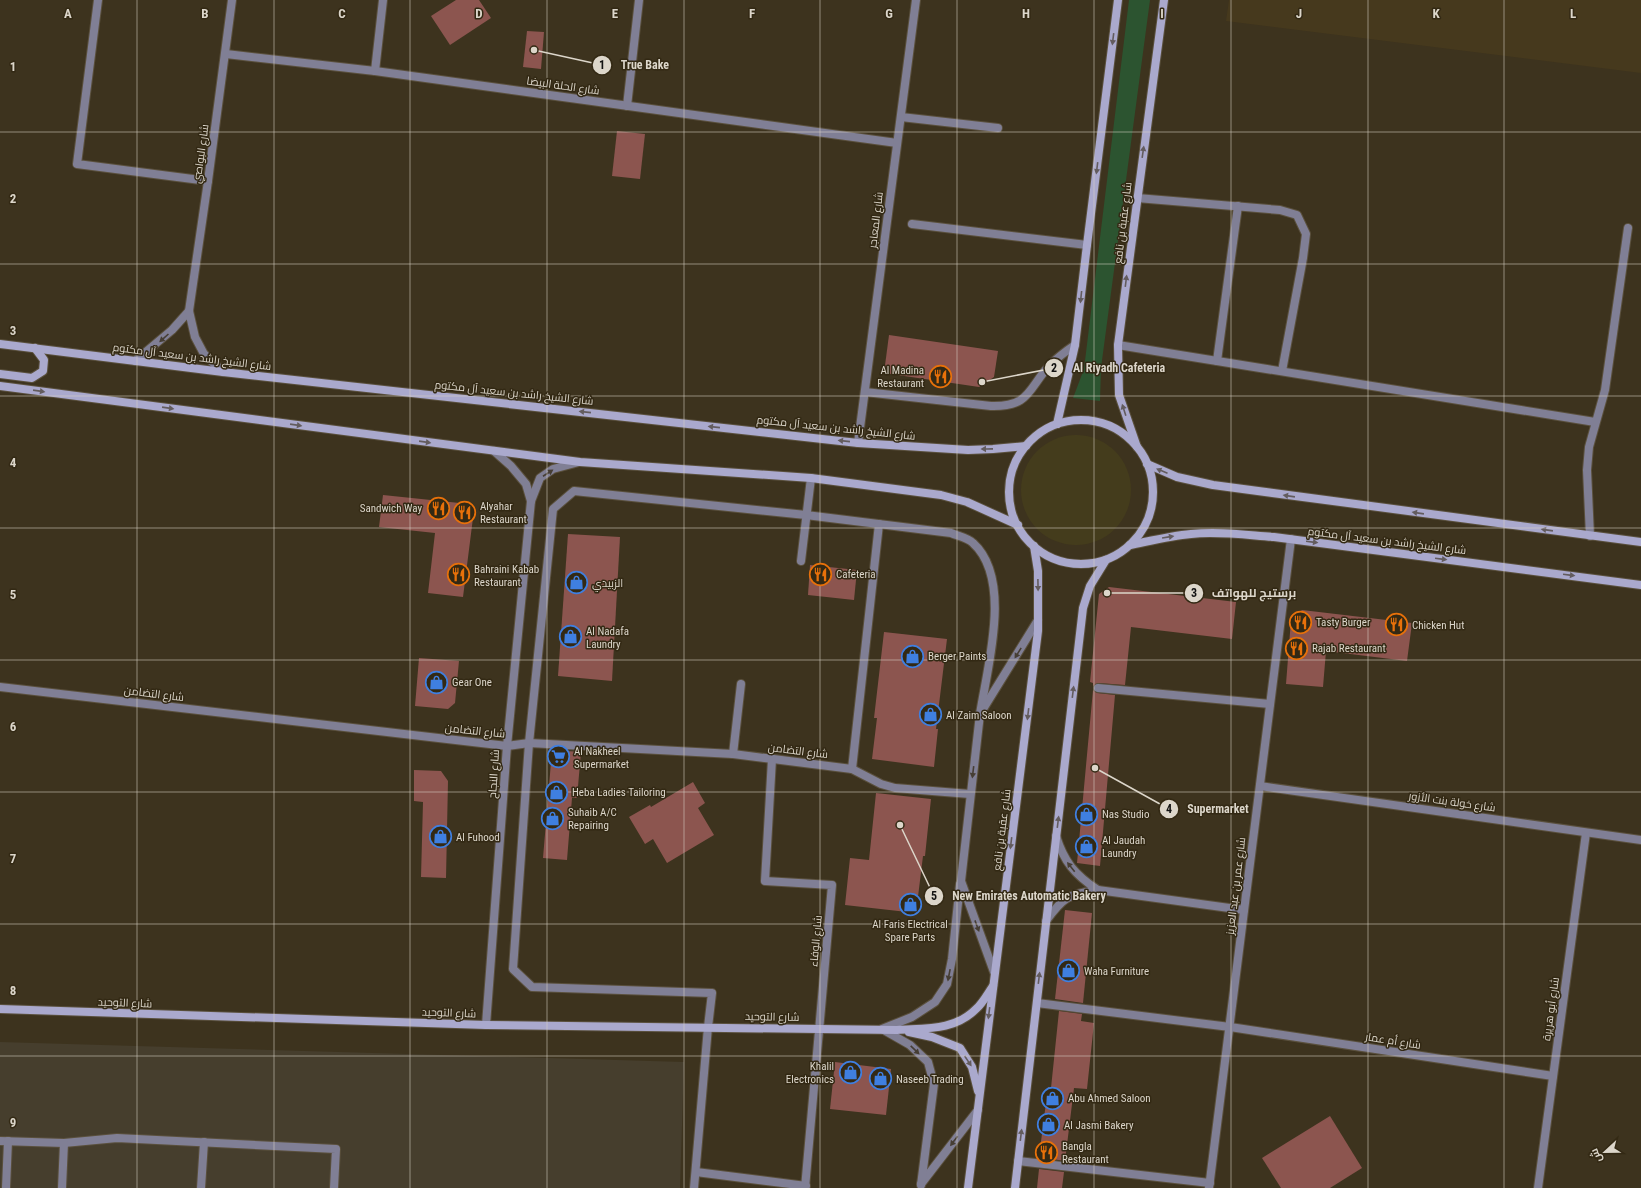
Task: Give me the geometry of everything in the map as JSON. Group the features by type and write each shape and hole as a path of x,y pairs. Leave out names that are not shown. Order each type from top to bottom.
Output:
{"street":[{"path":"98,0 77,164 208,181"},
{"name":"شارع البواصي","path":"223,372 204,354 195,338 189,311 226,54 232,0"},
{"path":"375,71 383,0"},
{"path":"627,106 639,0"},
{"name":"شارع المعاجر","path":"858,443 916,0"},
{"path":"1057,424 1075,345 1118,0"},
{"name":"شارع عقبة بن نافع","path":"1137,447 1119,395 1118,345 1164,0"},
{"name":"شارع الحلة البيضا","path":"226,54 375,71 897,143"},
{"path":"900,117 998,128"},
{"path":"1137,198 1280,210 1298,215 1306,234 1282,371"},
{"path":"1217,361 1238,206"},
{"path":"912,224 1087,245"},
{"path":"1590,536 1587,470 1589,447 1605,390 1628,228"},
{"path":"135,361 172,330 189,311"},
{"name":"شارع الشيخ راشد بن سعيد آل مكتوم","path":"0,344 223,372 858,443 968,450 1026,446"},
{"path":"865,392 991,406 1008,405 1024,398 1030,393 1048,367 1060,355 1075,345"},
{"path":"1118,345 1595,422"},
{"path":"0,374 32,378 43,372 44,360 35,348"},
{"path":"0,386 494,452 580,462 811,478 941,495 967,502 1018,525"},
{"path":"1074,421 1092,421 1109,426 1124,434 1137,447 1147,464 1152,482 1153,499 1142,532 1119,554 1106,560 1087,564 1068,563 1050,557 1034,546 1018,525 1011,505 1010,484 1015,464 1026,446 1040,433 1057,424 1074,421"},
{"name":"شارع النجاح","path":"494,452 511,466 526,484 530,501"},
{"name":"شارع النجاح","path":"486,1025 507,746 530,501 540,478 553,469 580,462"},
{"path":"1147,464 1177,477 1213,486 1641,542"},
{"path":"801,561 811,478"},
{"path":"694,1188 712,993 532,987 513,969 529,743 553,509 574,491 806,515 951,533 973,543 988,563 995,592 994,627 980,714 952,959 947,984 936,1002 912,1016 882,1029"},
{"path":"852,769 879,524"},
{"name":"شارع الشيخ راشد بن سعيد آل مكتوم","path":"1130,545 1192,534 1226,533 1291,539 1641,585"},
{"name":"شارع عمر بن عبد العزيز","path":"1210,1186 1291,539"},
{"name":"شارع عقبة بن نافع","path":"968,1188 1036,646 1038,620 1038,571 1034,546"},
{"path":"1015,1188 1083,608 1090,586 1106,560"},
{"path":"980,714 1038,620"},
{"path":"733,754 741,684"},
{"name":"شارع التضامن","path":"0,687 507,746 529,743 733,754 852,769 881,784 895,788 970,794"},
{"path":"1098,688 1270,704"},
{"name":"شارع الوفاء","path":"772,759 764,881 832,885 806,1187"},
{"name":"شارع خولة بنت الأزور","path":"1260,786 1641,840"},
{"name":"شارع أبو هريرة","path":"1538,1188 1586,832"},
{"path":"1056,836 1061,852 1070,867 1082,880 1098,890"},
{"path":"961,881 994,972"},
{"path":"1046,921 1058,904 1076,893 1098,890 1244,910"},
{"name":"شارع التوحيد","path":"0,1009 486,1025 897,1030 936,1028 959,1022 977,1008 993,986"},
{"name":"شارع أم عمار","path":"1037,1003 1230,1027 1553,1076"},
{"path":"882,1029 910,1045 928,1062 934,1084 921,1186"},
{"name":"شارع التوحيد","path":"897,1030 932,1037 960,1048 972,1067 980,1096"},
{"path":"921,1186 978,1110"},
{"path":"6,1188 4,1141 64,1143 117,1138 336,1149 334,1188"},
{"path":"201,1188 204,1142"},
{"path":"62,1188 64,1143"},
{"path":"1018,1161 1210,1186"},
{"path":"696,1172 806,1187"}],"shaded area":[{"path":"1229,0 1641,0 1641,73 1226,21"},
{"path":"0,1042 684,1062 680,1188 0,1188"}],"green space":[{"path":"1129,0 1150,0 1101,368 1100,401 1073,398 1084,369"}],"sand":[{"path":"1076,435 1097,440 1115,451 1126,469 1131,490 1126,511 1115,529 1097,540 1076,545 1055,540 1037,529 1026,511 1021,490 1026,469 1037,451 1055,440"}],"building":[{"path":"456,0 479,0 491,18 450,45 431,16"},
{"path":"527,31 544,32 541,69 523,67"},
{"path":"617,131 645,134 640,179 612,176"},
{"path":"889,335 998,351 994,377 979,387 884,373"},
{"path":"383,495 469,504 474,510 463,597 428,593 435,533 379,527"},
{"path":"568,534 620,537 612,681 558,676"},
{"path":"810,565 857,570 854,600 808,595"},
{"path":"1109,587 1236,602 1232,639 1131,627 1125,685 1099,683 1093,686 1093,683 1090,682 1099,594"},
{"path":"1302,610 1412,623 1407,661 1326,651 1323,687 1286,684 1291,620"},
{"path":"884,632 947,639 936,729 938,729 934,767 872,759 877,718 874,718"},
{"name":"Gear One","path":"419,658 459,661 455,703 448,709 415,706"},
{"path":"1093,690 1097,693 1115,695 1100,866 1077,863"},
{"path":"552,750 581,752 577,798 572,798 567,860 543,858"},
{"path":"414,770 441,771 448,781 446,878 421,877 423,802 414,801"},
{"path":"693,782 705,803 698,808 714,835 667,863 653,839 645,844 629,817 650,805 651,807"},
{"path":"876,793 931,799 925,856 923,856 916,913 845,905 850,858 869,860"},
{"path":"1065,910 1092,913 1083,1003 1055,999"},
{"path":"1059,1011 1082,1014 1081,1021 1094,1023 1087,1089 1074,1088 1065,1161 1039,1157 1048,1087 1051,1088"},
{"path":"835,1062 891,1069 886,1115 830,1109"},
{"path":"1330,1116 1362,1168 1330,1188 1281,1188 1262,1158"},
{"path":"1039,1169 1064,1172 1062,1188 1037,1188"}],"place":[{"name":"True Bake","path":"534,50"},
{"name":"Al Madina Restaurant","path":"940,376"},
{"name":"Al Riyadh Cafeteria","path":"982,382"},
{"name":"Sandwich Way","path":"438,508"},
{"name":"Alyahar Restaurant","path":"464,512"},
{"name":"Cafeteria","path":"820,574"},
{"name":"Bahraini Kabab Restaurant","path":"459,575"},
{"name":"الزبيدي","path":"576,583"},
{"name":"برستيج للهواتف","path":"1107,593"},
{"name":"Tasty Burger","path":"1300,622"},
{"name":"Chicken Hut","path":"1397,625"},
{"name":"Al Nadafa Laundry","path":"570,637"},
{"name":"Rajab Restaurant","path":"1296,648"},
{"name":"Berger Paints","path":"913,656"},
{"name":"Gear One","path":"437,682"},
{"name":"Al Zaim Saloon","path":"930,715"},
{"name":"Al Nakheel Supermarket","path":"558,757"},
{"name":"Supermarket","path":"1095,768"},
{"name":"Heba Ladies Tailoring","path":"556,792"},
{"name":"Nas Studio","path":"1087,814"},
{"name":"Suhaib A/C Repairing","path":"553,818"},
{"name":"New Emirates Automatic Bakery","path":"900,825"},
{"name":"Al Fuhood","path":"440,837"},
{"name":"Al Jaudah Laundry","path":"1087,846"},
{"name":"Al Faris Electrical Spare Parts","path":"910,904"},
{"name":"Waha Furniture","path":"1068,971"},
{"name":"Khalil Electronics","path":"850,1072"},
{"name":"Naseeb Trading","path":"881,1079"},
{"name":"Abu Ahmed Saloon","path":"1052,1098"},
{"name":"Al Jasmi Bakery","path":"1049,1125"},
{"name":"Bangla Restaurant","path":"1046,1152"}]}
